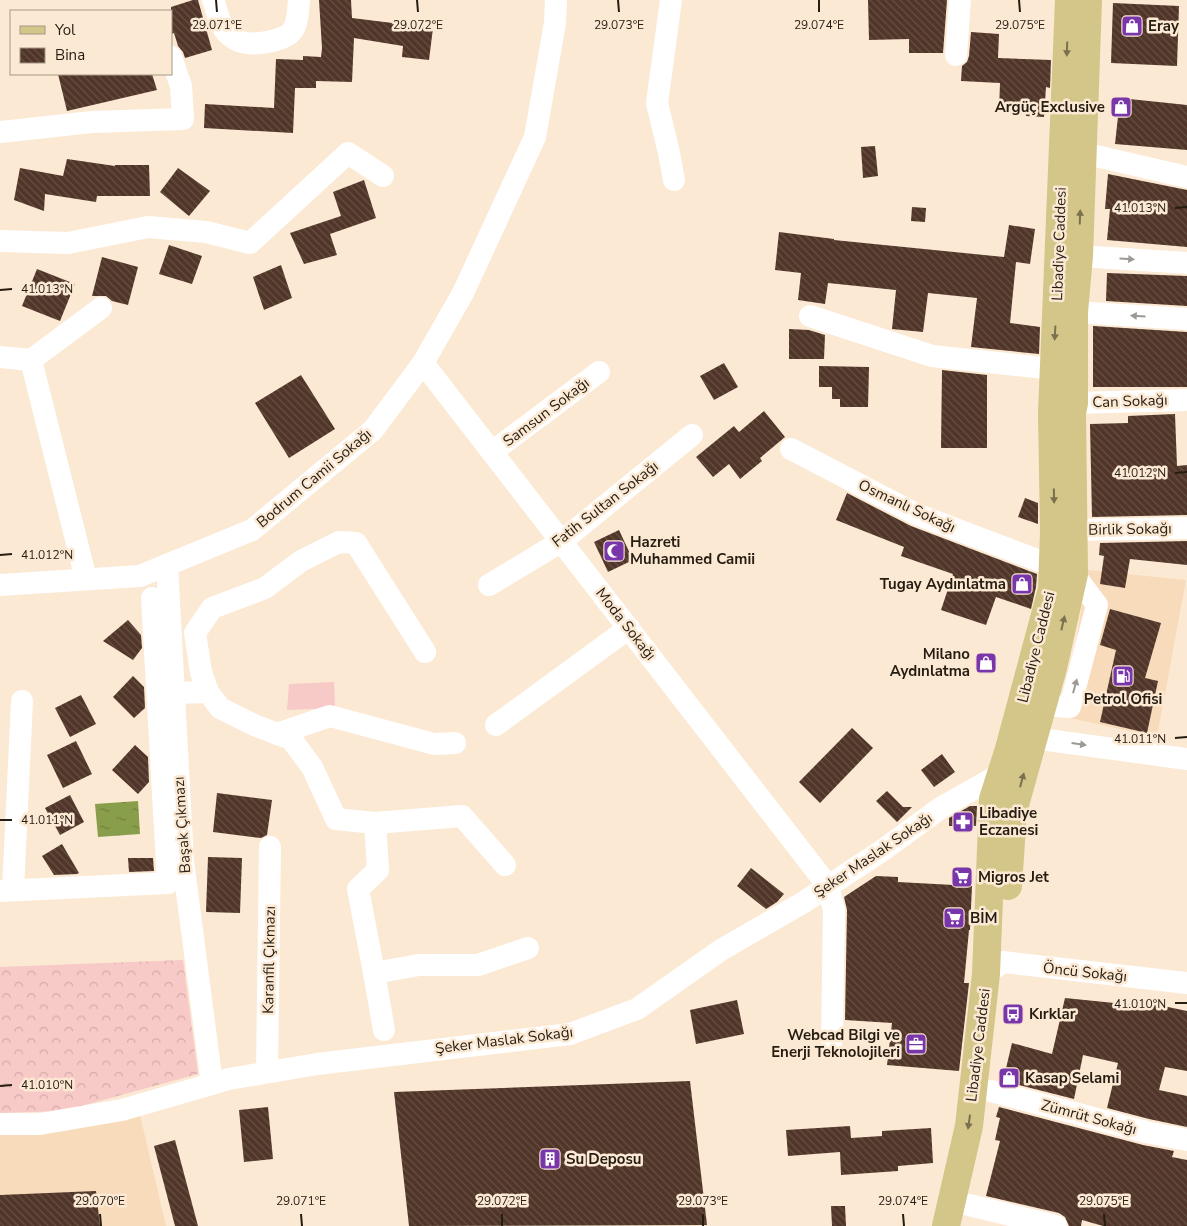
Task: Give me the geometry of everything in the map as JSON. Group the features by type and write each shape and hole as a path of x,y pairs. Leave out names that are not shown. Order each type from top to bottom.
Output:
{"main road":[{"name":"Libadiye Caddesi","path":"946,1226 969,1126 995,968 1024,733 1052,589 1063,570 1054,531 1052,413 1069,0"},
{"name":"Libadiye Caddesi","path":"967,1216 988,1121 991,1091 995,968 993,800 1002,773 1024,733 1043,704 1053,668 1063,570 1073,530 1072,413 1074,403 1074,312 1079,256 1088,0"}],"street":[{"path":"213,0 226,32 243,43 256,44 283,39 289,35 297,19 299,0"},
{"name":"Bodrum Camii Sokağı","path":"0,585 140,576 252,530 373,430 423,363 463,293 535,137 554,23 556,0"},
{"path":"671,0 657,103 674,180"},
{"path":"956,56 960,0"},
{"path":"0,132 92,122 183,119 180,86 172,60"},
{"path":"0,241 68,243 148,227 206,232 250,243 348,153 383,176"},
{"path":"1083,153 1187,177"},
{"path":"1079,256 1187,263"},
{"path":"0,357 31,360 101,308"},
{"path":"1074,312 1187,319"},
{"path":"810,316 932,356 1054,369"},
{"path":"31,360 86,579"},
{"name":"Moda Sokağı","path":"423,363 828,886"},
{"name":"Samsun Sokağı","path":"492,452 600,372"},
{"name":"Can Sokağı","path":"1074,403 1187,400"},
{"name":"Fatih Sultan Sokağı","path":"489,585 562,541 692,435"},
{"name":"Osmanlı Sokağı","path":"791,449 916,514 1063,570"},
{"name":"Birlik Sokağı","path":"1073,530 1187,528"},
{"path":"425,652 356,543 339,542 301,562 265,588 212,608 195,633 201,672 208,692 220,708 291,739 312,767 336,819 375,823 462,816 505,865"},
{"name":"Başak Çıkmazı","path":"167,565 183,861 212,1084"},
{"path":"22,701 6,890 168,883 152,598"},
{"path":"496,725 629,628"},
{"path":"174,693 208,692"},
{"path":"277,734 330,716 434,744 455,743"},
{"path":"1024,733 1187,759"},
{"name":"Şeker Maslak Sokağı","path":"0,1124 40,1124 122,1110 229,1079 267,1072 397,1053 570,1034 637,1009 721,950 804,902 883,850 942,807 1002,773"},
{"path":"375,823 378,870 358,889 384,1030"},
{"name":"Karanfil Çıkmazı","path":"267,1072 270,847"},
{"path":"828,886 834,910 832,1040"},
{"path":"374,973 418,965 478,965 528,948"},
{"name":"Öncü Sokağı","path":"995,968 1187,983"},
{"name":"Zümrüt Sokağı","path":"991,1091 1146,1132 1187,1140"},
{"path":"967,1216 1056,1226"}],"shaded area":[{"path":"1087,570 1186,580 1157,737 1065,717"},
{"path":"140,1115 166,1226 0,1226 0,1133"}],"green space":[{"path":"334,682 335,708 287,710 289,684"},
{"path":"183,960 198,1074 63,1111 0,1113 0,967"}],"water":[{"path":"138,801 140,834 98,837 95,804"}],"building":[{"path":"198,0 212,50 185,58 178,46 174,33 172,34 171,7"},
{"path":"319,0 351,0 352,18 433,28 429,60 402,57 403,46 354,38 352,82 316,81 316,88 295,88 293,133 204,128 205,104 274,108 276,59 303,60 303,56 321,57"},
{"path":"868,0 947,0 943,53 909,53 909,39 869,40"},
{"path":"1113,3 1179,6 1177,66 1111,63"},
{"path":"971,32 999,34 998,58 1051,60 1050,88 1046,87 1044,117 999,111 1000,83 961,81 962,66 967,62 969,56"},
{"path":"58,75 152,75 157,90 67,111"},
{"path":"1120,98 1187,105 1187,150 1115,144"},
{"path":"875,146 878,176 863,178 861,147"},
{"path":"67,159 115,166 149,165 150,196 97,196 96,202 45,194 44,211 14,200 20,168 63,176"},
{"path":"178,168 210,191 189,216 160,192"},
{"path":"1108,174 1187,190 1187,247 1107,240 1110,209 1105,209"},
{"path":"364,180 376,218 330,234 337,255 304,264 290,233 341,216 333,192"},
{"path":"912,207 926,208 925,222 911,221"},
{"path":"1009,225 1035,229 1030,264 1016,262 1010,323 1040,327 1039,354 971,347 977,298 928,293 923,332 892,329 896,290 828,283 825,304 798,300 801,273 775,270 779,232 834,240 1004,257"},
{"path":"169,245 202,256 192,284 159,274"},
{"path":"102,257 138,267 128,305 112,301 106,296 92,296"},
{"path":"281,265 292,298 264,310 253,277"},
{"path":"37,269 75,284 60,321 22,306"},
{"path":"1107,273 1187,276 1187,306 1106,301"},
{"path":"1093,326 1187,332 1187,387 1093,387"},
{"path":"789,329 809,330 825,335 824,359 789,359"},
{"path":"724,363 738,387 714,400 700,376"},
{"path":"819,366 869,367 868,407 840,407 840,399 832,399 832,387 819,387"},
{"path":"942,370 987,375 987,448 941,448"},
{"path":"301,375 335,429 289,458 255,403"},
{"path":"764,411 785,437 760,458 762,461 740,479 729,464 713,477 696,457 734,426 739,432"},
{"path":"1175,414 1177,466 1187,465 1187,515 1092,517 1090,424 1128,423 1128,416"},
{"path":"847,493 911,526 1037,574 1031,609 996,597 986,625 941,610 953,574 901,556 904,547 836,520"},
{"path":"1025,498 1038,503 1038,524 1018,517"},
{"name":"Hazreti Muhammed Camii","path":"619,530 633,560 608,572 594,542"},
{"path":"1187,541 1187,565 1130,559 1125,588 1100,584 1104,556 1099,555 1100,543"},
{"path":"1110,609 1161,623 1145,678 1158,681 1147,733 1100,722 1116,650 1100,645"},
{"path":"128,620 141,635 142,648 133,660 103,641"},
{"path":"133,676 144,687 145,708 134,718 113,697"},
{"path":"81,695 96,724 70,737 55,708"},
{"path":"852,728 873,748 820,803 799,782"},
{"path":"76,741 92,774 63,788 47,755"},
{"path":"135,745 148,757 149,782 138,794 112,770"},
{"path":"942,754 955,772 934,787 921,770"},
{"path":"887,791 903,807 912,807 897,822 876,801"},
{"path":"217,793 272,800 267,835 261,838 213,832"},
{"path":"70,795 84,822 60,835 45,808"},
{"path":"970,806 977,806 976,826 949,826 949,818"},
{"path":"62,844 79,873 54,875 42,856"},
{"path":"208,857 242,858 240,913 206,912"},
{"path":"128,858 153,858 154,871 129,872"},
{"path":"751,868 784,894 777,902 766,909 737,886"},
{"path":"876,876 898,877 898,882 972,886 970,930 964,983 969,983 959,1071 887,1065 892,1023 845,1020 847,910 844,897"},
{"path":"1065,998 1134,1005 1135,1000 1187,1011 1187,1071 1165,1067 1159,1090 1187,1096 1187,1127 1107,1108 1118,1063 1083,1055 1074,1099 1003,1081 1012,1043 1052,1054"},
{"path":"737,1000 744,1034 696,1044 690,1010"},
{"name":"Su Deposu","path":"690,1081 707,1225 409,1226 394,1092"},
{"path":"268,1107 273,1159 244,1162 239,1110"},
{"path":"999,1107 1143,1145 1174,1151 1172,1157 1187,1160 1187,1226 1103,1226 1082,1220 1081,1226 1069,1226 1065,1217 1059,1213 986,1196 1000,1141 995,1140 1000,1118 996,1117"},
{"path":"850,1126 851,1138 882,1136 882,1131 931,1128 933,1163 898,1166 898,1171 841,1175 840,1152 788,1156 786,1130"},
{"path":"175,1140 198,1226 175,1226 154,1146"},
{"path":"96,1191 100,1226 0,1226 0,1195"},
{"path":"831,1206 845,1206 846,1226 832,1226"}],"place":[{"name":"Eray","path":"1132,26"},
{"name":"Argüç Exclusive","path":"1121,107"},
{"name":"Hazreti Muhammed Camii","path":"614,551"},
{"name":"Tugay Aydınlatma","path":"1022,584"},
{"name":"Milano Aydınlatma","path":"986,663"},
{"name":"Petrol Ofisi","path":"1123,676"},
{"name":"Libadiye Eczanesi","path":"963,822"},
{"name":"Migros Jet","path":"962,877"},
{"name":"BİM","path":"954,918"},
{"name":"Kırklar","path":"1013,1014"},
{"name":"Webcad Bilgi ve Enerji Teknolojileri","path":"916,1044"},
{"name":"Kasap Selami","path":"1009,1078"},
{"name":"Su Deposu","path":"550,1159"}]}
